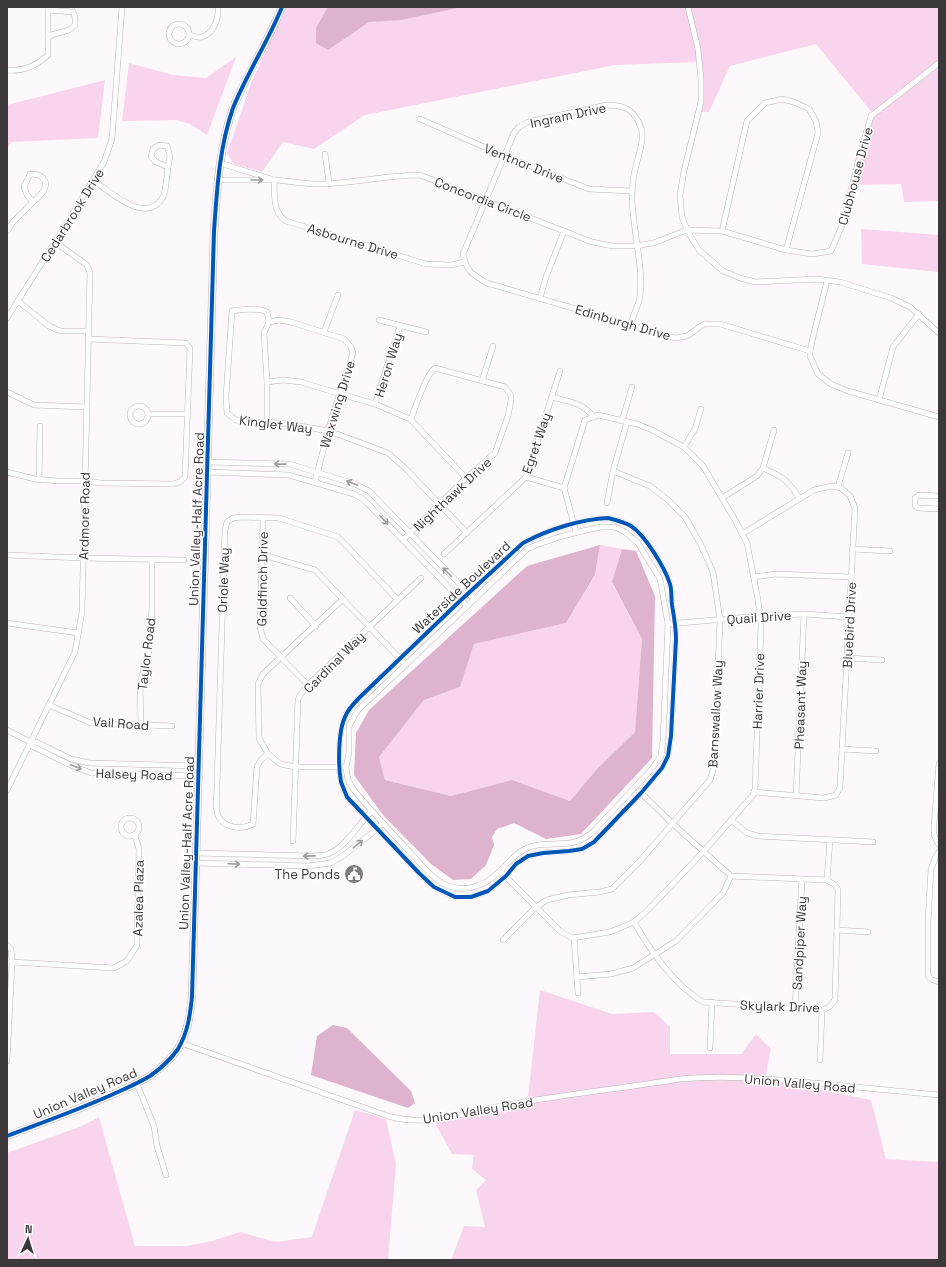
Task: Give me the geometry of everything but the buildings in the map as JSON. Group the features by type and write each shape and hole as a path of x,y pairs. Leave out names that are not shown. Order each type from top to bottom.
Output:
{"street":[{"name":"Cedarbrook Drive","path":"8,314 18,301 94,181 104,162 112,139 122,7"},
{"path":"189,35 201,37 211,32 218,20 218,7"},
{"name":"Union Valley-Half Acre Road","path":"181,1044 188,1024 192,997 214,239 218,180 223,144 233,109 282,7"},
{"path":"688,7 698,49 701,80 701,102 684,171 680,195 682,217 687,230 699,250 723,271 755,282 817,279 840,282 891,298 910,307 939,333"},
{"path":"7,70 20,71 40,62 48,55 48,36 48,8 73,12 75,14 75,25 69,30 48,36"},
{"name":"Clubhouse Drive","path":"786,250 812,254 831,251 843,223 871,116 939,63"},
{"path":"687,230 722,231 786,250 818,133 816,121 809,109 794,102 782,99 765,103 747,121 722,231"},
{"name":"Ingram Drive","path":"464,262 462,254 514,133 528,122 607,105 620,105 631,111 638,120 642,130 642,140 634,172 632,191 632,210 640,265 640,297 630,325"},
{"name":"Ventnor Drive","path":"420,120 504,156 589,189 632,191"},
{"path":"94,181 129,204 138,208 148,209 157,204 164,197 170,156 167,146 159,145 153,149 151,157 156,162 168,167"},
{"path":"325,154 329,183"},
{"name":"Concordia Circle","path":"220,163 274,180"},
{"path":"7,231 13,222 41,195 45,188 46,183 43,178 36,174 30,174 24,187 26,195 33,202"},
{"name":"Concordia Circle","path":"218,180 274,180 315,184 348,182 402,175 420,175 592,242 613,246 637,246 653,243 687,230"},
{"name":"Asbourne Drive","path":"274,180 276,208 279,216 286,221 426,264 451,265 464,262"},
{"path":"540,298 546,277 564,231"},
{"name":"Ardmore Road","path":"7,790 75,652 82,612 90,273 87,265 55,242"},
{"name":"Edinburgh Drive","path":"464,262 473,275 487,283 675,338 687,336 704,324 720,324 810,351"},
{"path":"827,281 812,337 810,351 810,356 818,374 831,384 848,391 939,417"},
{"path":"324,332 338,295"},
{"path":"18,301 50,326 60,331 88,331"},
{"name":"Kinglet Way","path":"269,322 267,312 262,310 232,311 226,397 227,413 236,420 251,423 267,422 288,424 329,431 388,453 467,533"},
{"path":"879,400 892,348 919,314"},
{"name":"Waxwing Drive","path":"269,322 279,320 291,322 344,339 351,347 353,353 315,482"},
{"path":"379,320 426,332"},
{"path":"267,422 267,382 264,333 269,322"},
{"name":"Heron Way","path":"375,404 400,326"},
{"path":"7,472 39,480 85,481 100,484 173,484 180,482 185,477 190,348 186,343 88,339"},
{"path":"482,381 493,346"},
{"name":"Nighthawk Drive","path":"402,540 466,478 495,454 508,416 511,395 505,387 435,368 427,378 411,419"},
{"name":"Egret Way","path":"444,554 526,477 560,371"},
{"path":"267,382 283,380 301,382 375,404 411,419 466,478"},
{"path":"608,503 613,471 632,387"},
{"path":"7,392 34,405 87,407"},
{"path":"552,397 580,405 586,408 594,417 585,420 564,488 576,532"},
{"path":"684,447 695,429 701,409"},
{"path":"148,414 187,414"},
{"name":"Harrier Drive","path":"594,417 598,415 652,430 684,447 703,466 747,543 760,616 754,792"},
{"path":"39,480 40,426"},
{"path":"722,498 757,476 763,468 774,430"},
{"path":"742,534 814,490 832,486 838,487 848,453"},
{"path":"207,462 289,464 355,484 369,492 474,599"},
{"path":"244,474 245,463"},
{"path":"763,468 782,477 791,485 800,499"},
{"name":"Barnswallow Way","path":"503,940 536,908 547,900 568,895 599,892 612,889 640,862 710,780 714,767 720,620 713,572 700,543 685,517 668,500 650,486 613,471"},
{"path":"207,472 288,475 354,494 364,500 467,606"},
{"path":"526,477 564,488"},
{"name":"Bluebird Drive","path":"754,792 824,798 836,794 840,787 855,508 850,496 838,487"},
{"path":"939,496 919,495 915,498 914,505 918,508 939,509"},
{"name":"Oriole Way","path":"268,754 261,760 257,767 253,824 238,827 228,826 221,822 217,816 225,530 227,522 233,518 280,518 338,536 398,600"},
{"name":"Goldfinch Drive","path":"263,518 260,627 263,639 308,685"},
{"name":"Waterside Boulevard","path":"608,518 631,526 641,534 663,569 670,585 676,624 671,736 668,756 662,768 641,793 594,842 582,849 528,856 516,864 506,876 488,890 471,896 455,897 434,887 418,873 347,797 342,783 339,767 341,728 344,717 350,707 360,696 523,543 535,536 574,524 608,518"},
{"name":"Waterside Boulevard","path":"601,527 615,527 625,532 638,543 660,579 668,624 663,741 661,756 651,770 592,834 582,840 571,843 542,844 526,848 514,856 496,876 478,886 466,889 455,888 442,883 424,867 354,790 348,780 346,768 349,752 349,726 358,710 474,599 527,549 542,542 576,532 601,527"},
{"path":"852,550 890,552"},
{"path":"7,555 184,560"},
{"path":"262,555 315,570 406,665"},
{"name":"Taylor Road","path":"141,725 140,683 149,651 152,608 152,560"},
{"path":"754,577 776,574 851,577"},
{"name":"Cardinal Way","path":"293,841 298,700 300,695 308,685 421,578"},
{"path":"290,598 316,626"},
{"path":"343,599 264,674 258,684 259,738 268,754 280,764 296,767 346,768"},
{"name":"Quail Drive","path":"668,624 760,616 804,614 849,617"},
{"name":"Pheasant Way","path":"796,796 804,614"},
{"path":"7,623 78,633"},
{"path":"847,658 882,660"},
{"name":"Vail Road","path":"49,705 91,723 172,726"},
{"name":"Halsey Road","path":"7,730 30,742 32,746 68,764 91,772 198,776"},
{"name":"Halsey Road","path":"30,742 36,742 71,759 88,763 198,766"},
{"path":"842,749 876,751"},
{"path":"939,764 934,826 934,834 939,845"},
{"path":"149,765 147,770 150,775"},
{"path":"634,787 731,876 827,880 830,840"},
{"path":"500,871 560,931 572,938 610,932 634,922 646,912 704,851 754,792"},
{"path":"196,852 312,856 328,854 351,835 365,817 372,811"},
{"path":"731,820 747,833 758,836 873,842"},
{"path":"195,863 307,866 331,863 344,855 383,823"},
{"name":"Azalea Plaza","path":"12,962 114,968 127,961 137,945 140,849 135,836"},
{"path":"939,852 931,869 928,922 928,974 930,979 939,982"},
{"path":"577,977 611,974 633,968 676,942 723,893 731,876"},
{"name":"Sandpiper Way","path":"795,1007 802,879"},
{"name":"Skylark Drive","path":"634,922 646,943 672,975 693,996 702,1002 822,1010 829,1007 835,1000 838,890 835,884 827,880"},
{"path":"837,930 868,932"},
{"path":"574,938 578,993"},
{"path":"7,945 10,949 12,962 7,1061"},
{"path":"710,1048 712,1002"},
{"path":"820,1060 822,1010"},
{"name":"Union Valley Road","path":"7,1136 137,1084 151,1076 163,1066 181,1044 388,1116 408,1120 438,1120 496,1107 699,1078 769,1079 939,1095"},
{"path":"137,1084 154,1126 157,1146 166,1175"}],"shaded area":[{"path":"286,7 939,7 939,201 904,202 901,184 853,185 874,115 816,44 730,66 709,112 701,112 700,62 615,65 365,115 314,149 283,142 262,172 234,164 227,153 252,81"},
{"path":"328,7 462,7 401,20 369,22 328,50 316,43 316,28"},
{"path":"236,57 207,135 190,124 176,120 122,121 129,63 173,75 206,78"},
{"path":"105,80 98,138 11,142 7,149 7,105"},
{"path":"861,229 939,235 939,272 862,264"},
{"path":"600,545 622,549 612,583 642,639 635,732 597,769 570,801 512,780 451,796 385,780 379,757 424,700 460,687 474,644 566,623 595,576"},
{"path":"600,545 595,575 566,623 474,644 460,687 424,700 379,757 385,780 451,796 512,780 570,801 597,769 635,732 642,639 612,582 622,549 636,551 655,596 652,758 581,834 546,839 514,823 497,829 492,837 494,845 486,865 471,879 453,880 431,864 383,815 354,775 356,733 369,710 527,566"},
{"path":"540,990 612,1014 654,1012 670,1027 670,1054 741,1054 756,1034 771,1049 765,1079 871,1100 886,1159 939,1162 939,1260 451,1260 464,1226 485,1227 476,1190 486,1180 472,1169 474,1155 452,1154 435,1123 527,1106"},
{"path":"333,1025 347,1028 411,1091 415,1103 408,1108 311,1075 317,1036"},
{"path":"355,1110 386,1119 396,1164 388,1260 7,1260 7,1153 82,1126 99,1117 135,1246 187,1246 212,1241 240,1232 276,1242 312,1237"}],"cycle path":[{"path":"7,1136 58,1117 130,1087 150,1076 165,1064 178,1049 188,1023 192,997 214,231 218,185 225,138 233,108 282,7"},
{"path":"608,518 626,523 636,530 654,552 664,569 670,584 676,639 671,736 668,756 662,768 641,793 594,842 582,849 528,856 516,864 506,876 488,891 471,897 455,897 434,887 347,797 341,782 339,767 341,731 345,717 349,709 360,697 523,543 564,526 587,520 608,518"}],"place":[{"name":"The Ponds","path":"354,874"}]}
